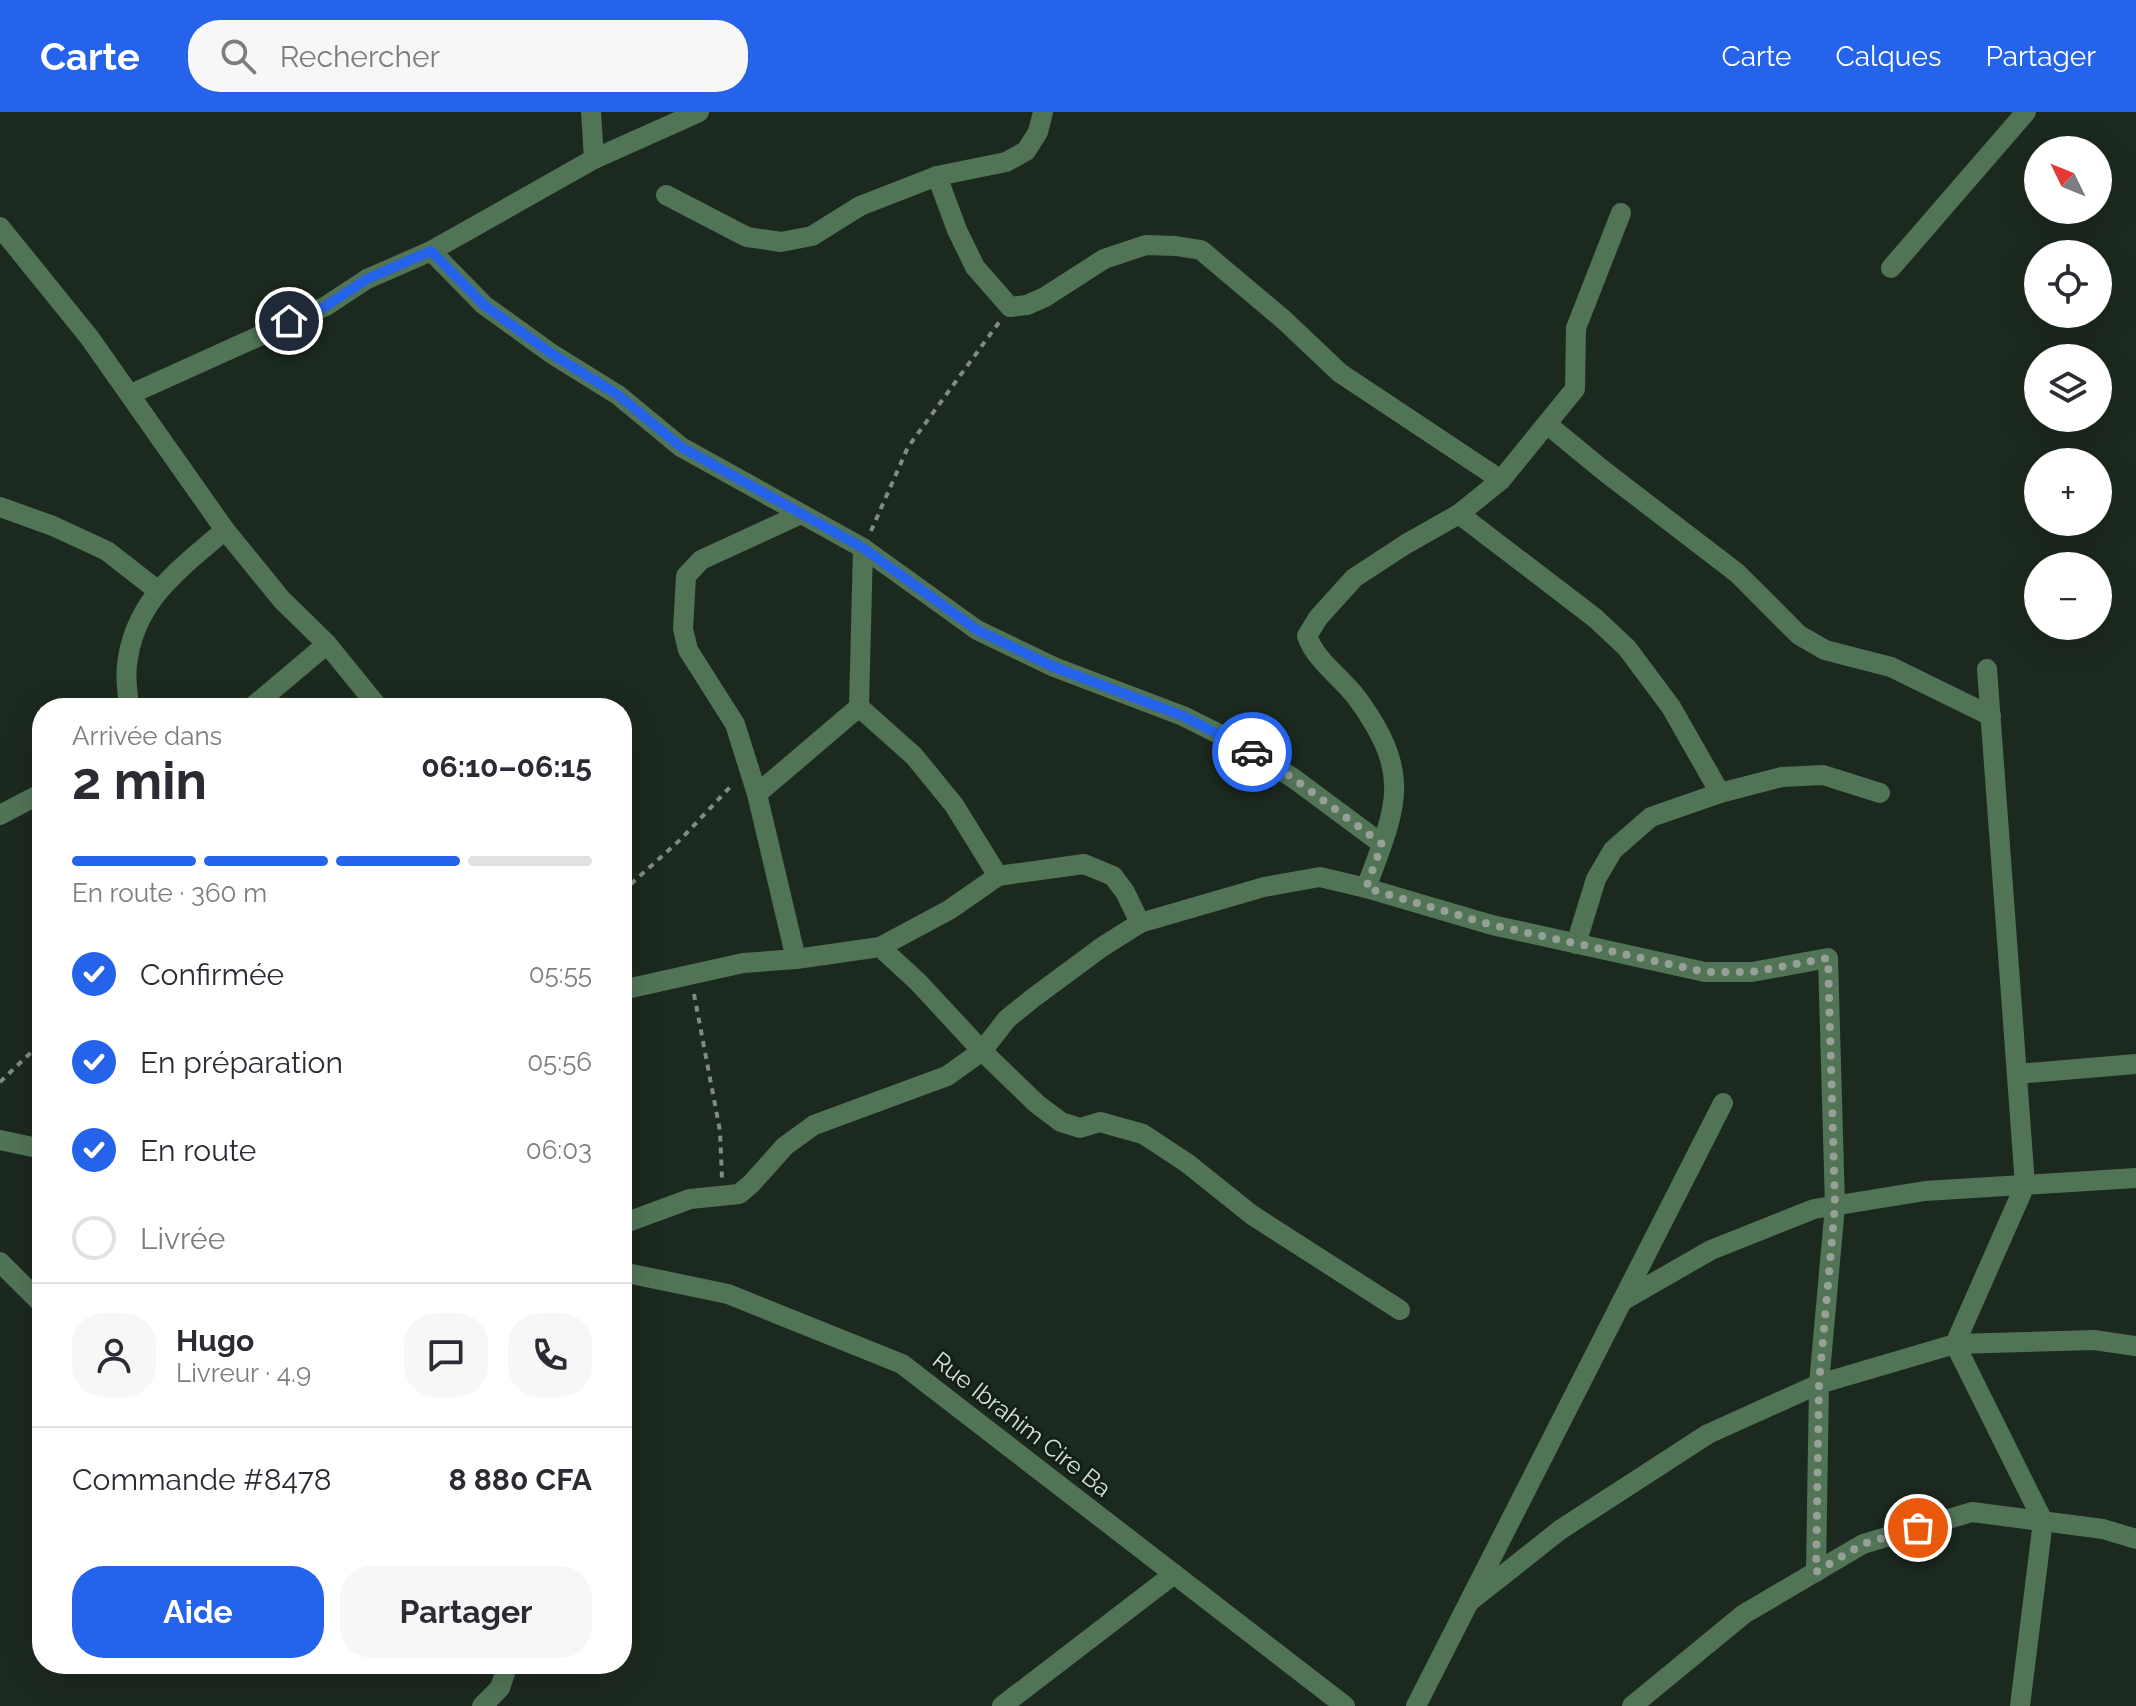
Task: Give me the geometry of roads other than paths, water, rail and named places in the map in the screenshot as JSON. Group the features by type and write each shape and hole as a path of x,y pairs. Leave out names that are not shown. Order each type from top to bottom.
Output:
{"street":[{"path":"591,112 594,159"},
{"path":"131,394 326,306 367,279 431,251 594,159 699,112"},
{"path":"666,195 747,237 781,242 812,236 860,206 937,176 1006,162 1026,151 1038,132 1043,112"},
{"path":"1891,268 2026,112"},
{"path":"937,176 975,267 1010,307 1027,305 1045,297 1104,259 1146,245 1201,250 1284,320 1340,373 1501,480"},
{"path":"1366,888 1397,790 1391,757 1357,698 1312,649 1307,636 1318,618 1354,578 1459,514 1501,480 1575,389 1576,328 1621,213"},
{"path":"0,227 89,337 225,530 282,600 327,644 371,698"},
{"path":"431,251 484,305 552,354 618,395 681,447 863,548 977,630 1054,667 1183,716 1235,742 1293,778 1382,844"},
{"path":"1548,425 1737,573 1799,635 1825,650 1891,667 1991,716"},
{"path":"0,507 53,526 107,551 157,590"},
{"path":"796,959 757,794 735,724 688,650 683,629 686,576 701,560 801,514"},
{"path":"1459,514 1595,618 1627,648 1671,707 1720,793"},
{"path":"128,698 126,666 133,635 157,590 225,530"},
{"path":"757,794 859,707 863,548"},
{"path":"263,698 327,644"},
{"path":"1955,1344 2025,1185 1987,669"},
{"path":"859,707 914,756 954,805 998,876"},
{"path":"1576,944 1596,879 1613,850 1651,817 1720,793 1782,777 1823,775 1880,793"},
{"path":"0,815 32,798"},
{"path":"632,988 743,963 880,947 949,910 998,876 1084,864 1113,876 1125,892 1140,923"},
{"path":"632,1220 690,1199 739,1194 785,1146 814,1125 947,1076 982,1051 1007,1019 1102,947 1140,923 1264,887 1320,877 1492,925 1705,972 1752,972 1828,958 1835,1206 1819,1384 1816,1572"},
{"path":"880,947 918,982 982,1051 1037,1104 1061,1122 1080,1128 1100,1122 1143,1134 1187,1163 1252,1215 1400,1310"},
{"path":"2017,1074 2136,1064"},
{"path":"1416,1706 1723,1103"},
{"path":"0,1140 32,1147"},
{"path":"1622,1301 1711,1250 1814,1209 1925,1191 2136,1178"},
{"path":"0,1262 32,1294"},
{"name":"Rue Ibrahim Cire Ba","path":"632,1274 728,1294 902,1364 1345,1706"},
{"path":"1469,1602 1560,1530 1708,1434 1819,1384 1955,1344 2094,1340 2136,1346"},
{"path":"1955,1344 2043,1521 2020,1706"},
{"path":"1632,1706 1744,1614 1863,1544 1972,1512 2103,1529 2136,1539"},
{"path":"1002,1706 1174,1574"},
{"path":"482,1706 500,1688 505,1674"}]}
